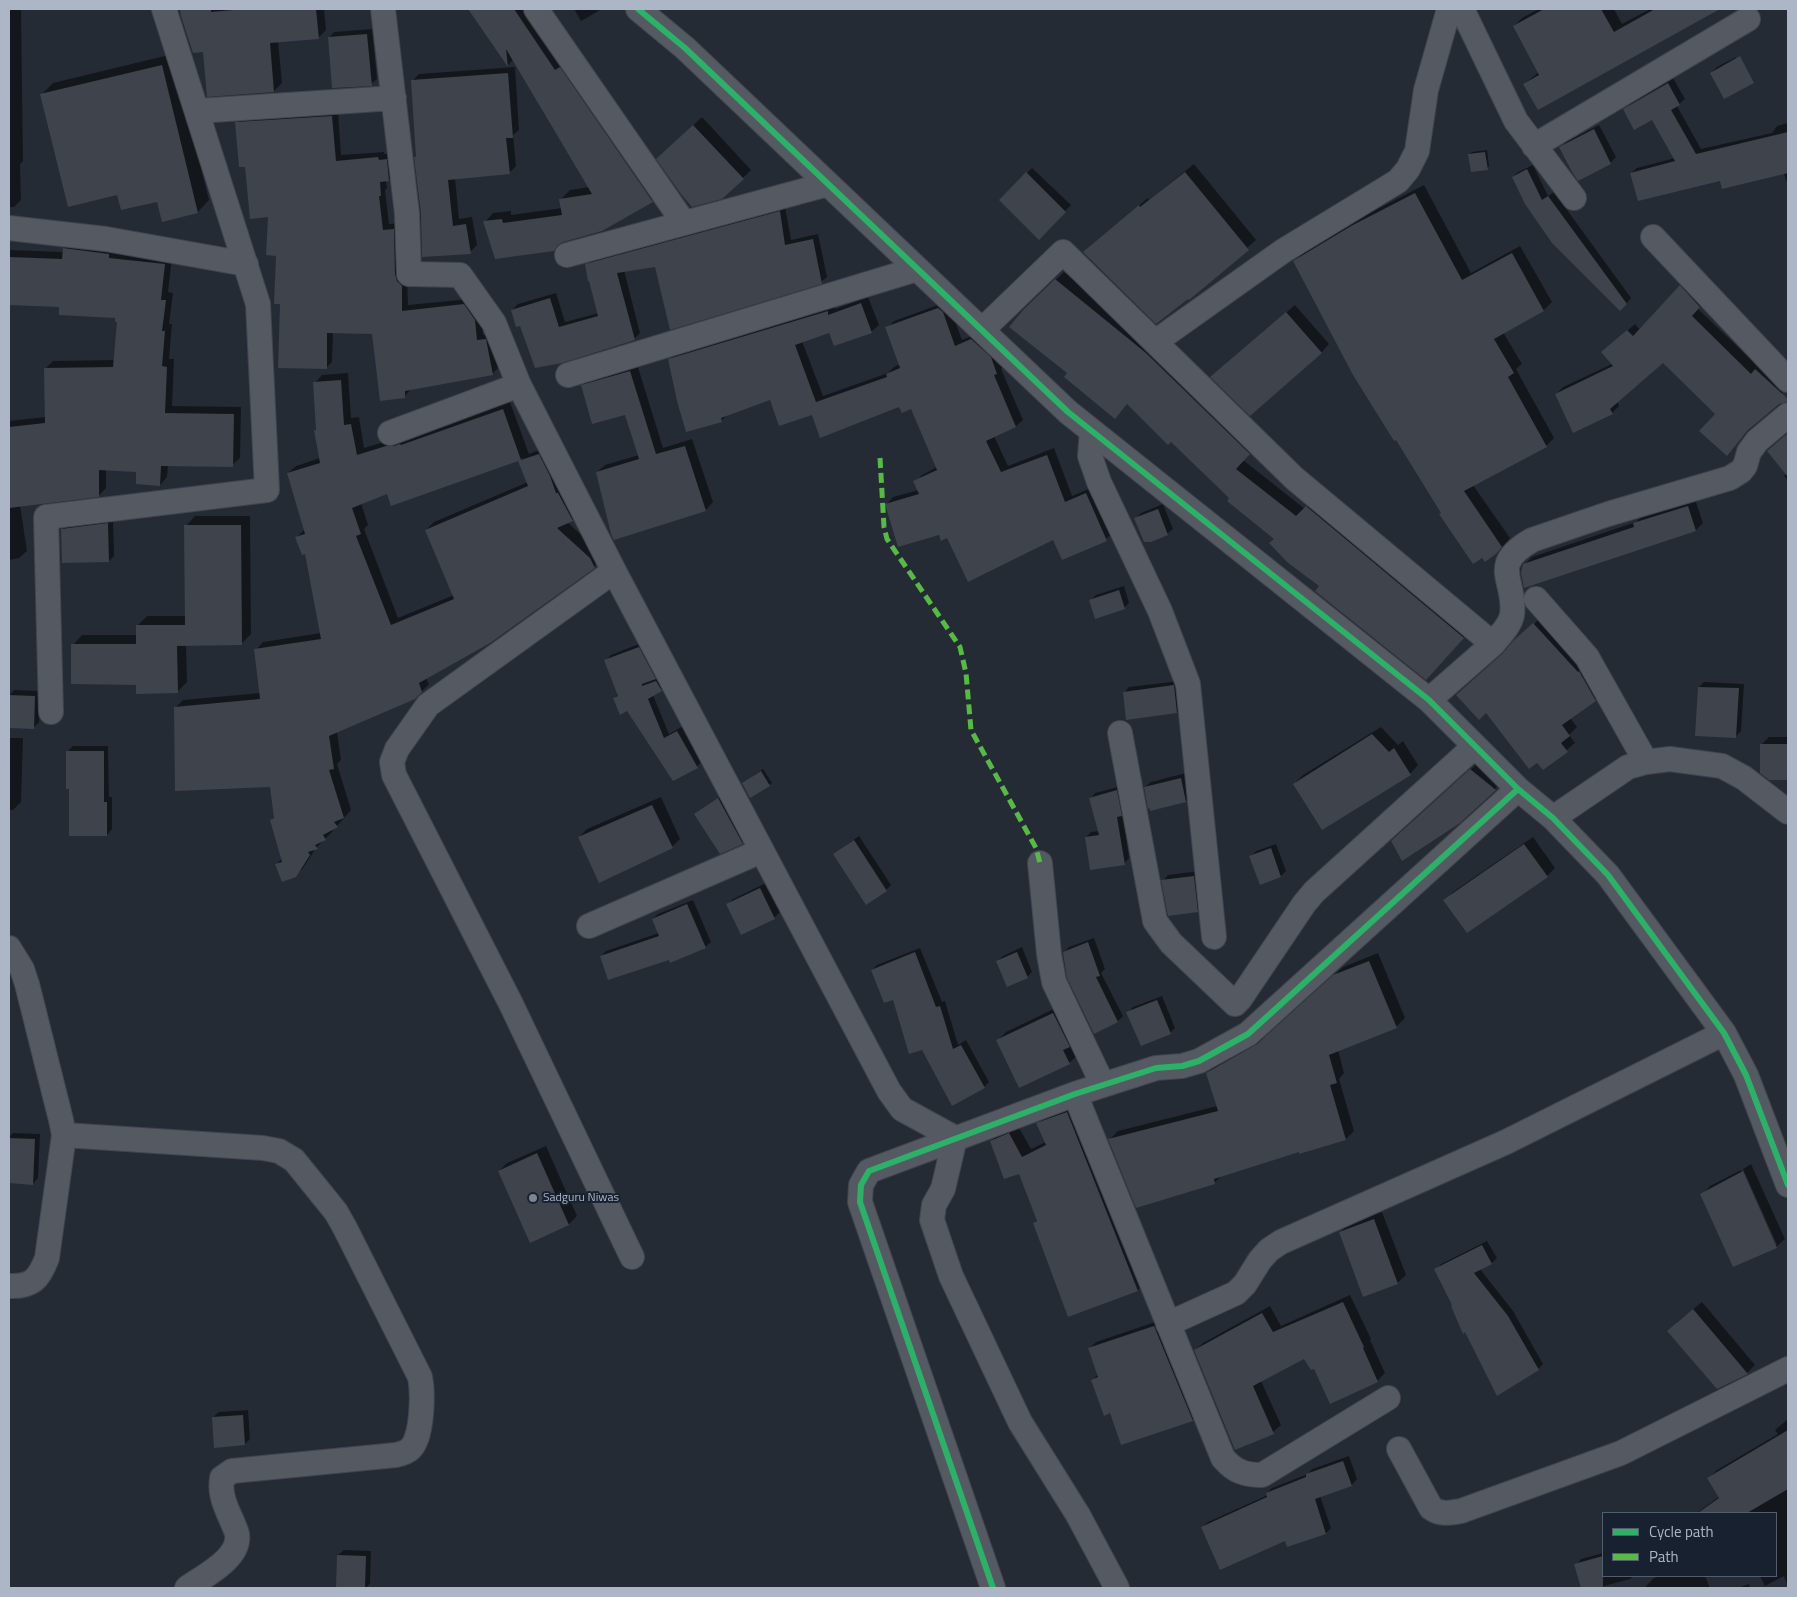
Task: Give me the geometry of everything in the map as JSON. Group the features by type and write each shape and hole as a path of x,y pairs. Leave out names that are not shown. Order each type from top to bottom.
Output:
{"street":[{"path":"51,712 46,517 267,490 258,304 164,9"},
{"path":"383,9 407,214 409,274 460,276 494,323 519,385 614,571 889,1091 902,1109 955,1138"},
{"path":"536,9 684,223"},
{"path":"638,9 684,48 1068,412 1429,700 1518,789 1553,818 1608,875 1724,1033 1746,1075 1788,1185"},
{"path":"1155,342 1283,251 1398,181 1408,169 1417,151 1426,90 1449,9"},
{"path":"1462,9 1516,121 1574,198"},
{"path":"1534,146 1748,19"},
{"path":"197,111 394,98"},
{"path":"567,255 828,184"},
{"path":"9,228 106,239 246,264"},
{"path":"1653,237 1788,380"},
{"path":"982,330 1063,252 1294,478 1493,644"},
{"path":"568,375 917,269"},
{"path":"390,433 519,385"},
{"path":"1429,700 1493,644 1509,624 1512,617 1512,605 1506,570 1511,557 1520,547 1532,540 1608,514 1730,478 1745,466 1749,452 1757,441 1788,415"},
{"path":"1092,431 1090,456 1099,482 1160,611 1188,684 1214,937"},
{"path":"614,571 428,706 397,749 392,762 394,775 511,1004 632,1257"},
{"path":"1536,599 1587,657 1646,762"},
{"path":"1120,733 1155,921 1171,943 1235,1004 1314,892 1475,746"},
{"path":"1553,818 1628,767 1646,762 1670,759 1722,766 1744,778 1788,812"},
{"path":"993,1588 860,1202 861,1185 869,1171 1075,1094 1156,1068 1182,1066 1199,1061 1248,1034 1518,789"},
{"path":"589,926 761,851"},
{"path":"1040,863 1054,982 1103,1085"},
{"path":"9,948 22,969 27,984 64,1135 47,1258 42,1272 33,1282 19,1286 9,1286"},
{"path":"1168,1324 1236,1293 1245,1284 1260,1260 1269,1250 1281,1242 1506,1142 1724,1033"},
{"path":"1075,1094 1223,1458 1232,1468 1248,1475 1262,1475 1388,1398"},
{"path":"64,1135 263,1148 279,1151 294,1160 336,1212 420,1377 422,1392 417,1437 410,1449 396,1455 232,1471 222,1478 222,1493 237,1534 236,1546 230,1557 187,1588"},
{"path":"955,1138 943,1190 934,1205 932,1220 951,1276 1020,1422 1078,1515 1118,1588"},
{"path":"1399,1449 1431,1508 1438,1513 1454,1512 1621,1453 1788,1369"}],"building":[{"path":"180,9 211,9 211,12 245,9 316,9 319,39 270,43 274,92 207,97 203,52 193,53"},
{"path":"468,9 514,9 555,70 560,67 653,202 602,231 563,242 554,251 495,259 483,221 502,219 503,223 562,215 559,199 592,194 506,49 508,67"},
{"path":"1544,9 1601,9 1614,32 1655,9 1720,9 1538,110 1523,84 1539,75 1513,26"},
{"path":"367,34 372,86 332,88 328,37"},
{"path":"1740,56 1754,83 1724,99 1710,73"},
{"path":"162,65 198,213 162,222 157,202 121,210 117,195 68,207 40,94"},
{"path":"508,73 513,138 506,138 510,174 448,180 453,226 466,224 471,254 422,257 421,213 414,157 416,157 411,80"},
{"path":"1668,83 1680,105 1671,110 1696,154 1788,132 1788,173 1722,189 1720,181 1638,201 1630,173 1675,161 1652,120 1634,130 1623,109"},
{"path":"332,116 336,161 378,157 379,160 387,159 389,181 380,182 381,196 379,196 383,230 394,229 395,274 397,281 402,286 402,311 464,304 475,320 477,340 486,339 493,375 405,391 405,398 380,401 372,334 327,333 327,369 278,368 280,304 274,304 276,256 266,255 268,217 250,219 245,167 239,167 235,122"},
{"path":"693,125 744,179 722,199 692,207 656,159"},
{"path":"1594,129 1611,164 1578,181 1559,147"},
{"path":"1485,152 1488,170 1471,172 1468,154"},
{"path":"1527,169 1542,200 1548,196 1627,304 1620,311 1552,243 1525,204 1512,177"},
{"path":"1026,172 1066,212 1039,240 999,200"},
{"path":"1185,172 1249,250 1189,300 1156,324 1083,252 1139,205 1140,207"},
{"path":"1415,193 1462,280 1512,253 1544,311 1494,339 1514,373 1508,377 1547,447 1464,491 1502,547 1485,562 1482,558 1473,564 1439,514 1441,513 1396,440 1394,441 1353,375 1293,261 1351,226"},
{"path":"780,211 785,245 813,239 822,284 670,330 655,267 617,273 635,340 562,363 535,368 520,326 516,327 511,310 550,298 559,327 598,316 585,264"},
{"path":"63,248 109,254 109,258 165,264 161,300 166,300 162,331 165,331 162,366 167,367 165,413 234,414 233,467 161,466 160,486 136,484 136,472 99,470 99,497 9,508 9,427 45,423 44,368 113,367 117,322 115,322 115,318 59,315 59,307 9,305 9,257 62,259"},
{"path":"1055,279 1146,353 1250,454 1236,469 1296,516 1306,506 1464,638 1426,680 1315,591 1319,586 1287,562 1269,543 1274,539 1227,501 1229,498 1171,442 1168,445 1127,404 1115,419 1064,377 1067,373 1009,327 1024,309"},
{"path":"1680,285 1700,307 1692,316 1751,374 1755,369 1788,399 1788,402 1779,404 1748,430 1727,456 1699,431 1715,414 1663,363 1610,409 1613,414 1573,433 1555,394 1613,366 1601,352 1627,330 1633,336"},
{"path":"861,303 872,333 834,346 829,333 795,345 816,402 887,377 886,374 900,368 885,327 938,308 943,312 955,346 971,339 991,357 997,374 994,375 1016,427 986,441 1001,472 1047,455 1065,502 1086,493 1107,541 1062,560 1053,540 968,582 947,538 941,541 939,535 898,547 885,504 919,494 913,481 937,470 911,409 902,413 899,407 820,438 812,415 779,426 770,400 721,418 722,422 686,432 668,359 828,311 828,315"},
{"path":"1286,312 1322,353 1250,416 1210,377"},
{"path":"630,371 656,454 685,446 706,511 614,540 596,472 639,459 625,415 592,424 581,385"},
{"path":"341,380 344,425 351,424 357,455 386,446 401,445 503,409 521,460 539,454 556,493 558,493 573,521 557,528 590,558 595,568 490,643 419,683 422,692 415,699 329,736 334,769 329,770 344,818 334,822 338,827 323,835 326,840 315,845 318,849 308,852 310,855 296,877 282,882 275,864 282,862 270,820 274,818 270,787 175,791 174,707 260,699 254,649 321,639 305,554 302,555 295,537 305,534 287,473 320,463 314,430 316,430 313,382","holes":["518,461 528,486 425,530 454,599 391,625 356,536 361,534 352,508 387,494 391,506"]},
{"path":"1788,433 1788,477 1767,451"},
{"path":"1688,506 1696,531 1524,588 1521,573 1523,564 1634,527 1633,523"},
{"path":"1158,509 1168,535 1151,542 1144,542 1134,518"},
{"path":"108,523 109,562 62,563 61,529"},
{"path":"184,525 241,525 242,645 177,646 178,693 136,694 136,685 71,684 71,644 136,644 136,625 185,625"},
{"path":"1119,590 1125,609 1095,619 1089,600"},
{"path":"1533,623 1579,671 1596,701 1562,725 1570,736 1561,743 1568,752 1543,770 1537,763 1529,769 1486,713 1479,720 1456,695"},
{"path":"639,647 656,679 642,684 642,686 656,681 662,691 648,699 664,738 677,731 698,768 673,781 627,711 620,715 613,698 618,696 604,660"},
{"path":"1174,685 1177,713 1126,720 1123,692"},
{"path":"1698,687 1739,688 1736,738 1695,736"},
{"path":"9,695 35,696 34,729 9,728"},
{"path":"1372,734 1389,752 1394,748 1411,775 1322,830 1293,784"},
{"path":"1760,744 1788,744 1788,780 1769,780 1760,773"},
{"path":"66,751 104,751 104,802 107,802 107,836 69,836 69,789 66,789"},
{"path":"1470,769 1496,790 1460,823 1402,861 1391,841"},
{"path":"761,771 770,786 750,798 742,783"},
{"path":"1181,778 1186,802 1150,811 1150,808 1148,809 1144,787"},
{"path":"1117,790 1122,816 1117,817 1125,865 1090,870 1085,837 1099,835 1089,798"},
{"path":"718,798 743,844 720,854 694,814"},
{"path":"652,805 673,848 599,883 578,837"},
{"path":"854,840 887,891 866,905 833,854"},
{"path":"1524,844 1548,877 1467,933 1443,900"},
{"path":"1271,848 1281,877 1260,885 1249,856"},
{"path":"1194,876 1198,912 1168,916 1161,880"},
{"path":"760,888 775,919 741,935 726,904"},
{"path":"687,904 706,948 670,963 669,960 608,980 600,956 659,936 652,919"},
{"path":"1088,942 1100,976 1096,977 1118,1022 1094,1034 1067,978 1063,952"},
{"path":"915,952 936,1007 940,1006 953,1049 961,1045 985,1088 952,1106 922,1050 909,1054 893,1000 884,1003 871,970"},
{"path":"1017,952 1028,978 1007,987 996,961"},
{"path":"1369,961 1397,1028 1329,1055 1337,1083 1330,1085 1346,1140 1299,1154 1299,1152 1214,1179 1215,1184 1136,1208 1108,1139 1218,1111 1206,1073 1257,1044 1333,975"},
{"path":"1157,1000 1171,1034 1141,1046 1126,1012"},
{"path":"1053,1013 1070,1047 1063,1050 1070,1064 1019,1088 996,1040"},
{"path":"1067,1112 1138,1291 1068,1317 1033,1223 1037,1221 1019,1174 1004,1179 990,1141 1009,1133 1022,1157 1046,1145 1036,1123"},
{"path":"9,1138 35,1139 33,1185 9,1183"},
{"name":"Sadguru Niwas","path":"537,1153 569,1225 530,1243 498,1171"},
{"path":"1743,1171 1777,1248 1733,1267 1700,1194"},
{"path":"1374,1219 1398,1284 1363,1297 1339,1232"},
{"path":"1482,1245 1492,1264 1474,1273 1508,1316 1539,1370 1497,1396 1465,1332 1463,1334 1452,1305 1434,1269"},
{"path":"1343,1302 1378,1382 1330,1404 1314,1369 1311,1370 1304,1359 1253,1386 1274,1434 1235,1450 1194,1350 1262,1313 1273,1332"},
{"path":"1693,1309 1748,1374 1717,1389 1667,1331"},
{"path":"1154,1326 1193,1421 1121,1445 1110,1413 1104,1416 1091,1380 1098,1377 1088,1348"},
{"path":"243,1415 245,1445 214,1448 212,1417"},
{"path":"1788,1430 1788,1489 1749,1512 1699,1512 1719,1498 1707,1478"},
{"path":"1343,1461 1352,1486 1315,1499 1326,1534 1287,1547 1285,1541 1220,1570 1201,1527 1267,1497 1266,1493 1306,1477 1306,1474"},
{"path":"337,1555 366,1556 365,1588 336,1588"},
{"path":"1602,1556 1603,1588 1581,1588 1574,1564"}],"marked path":[{"path":"880,458 884,527 887,539 960,647 966,673 971,730 1036,848 1040,863"}],"cycle path":[{"path":"638,9 685,48 1068,412 1429,700 1518,789 1553,818 1608,875 1724,1033 1746,1075 1788,1185"},
{"path":"993,1588 860,1202 861,1185 869,1171 1075,1094 1156,1068 1182,1066 1199,1061 1248,1034 1518,789"}],"place":[{"name":"Sadguru Niwas","path":"533,1198"}]}
